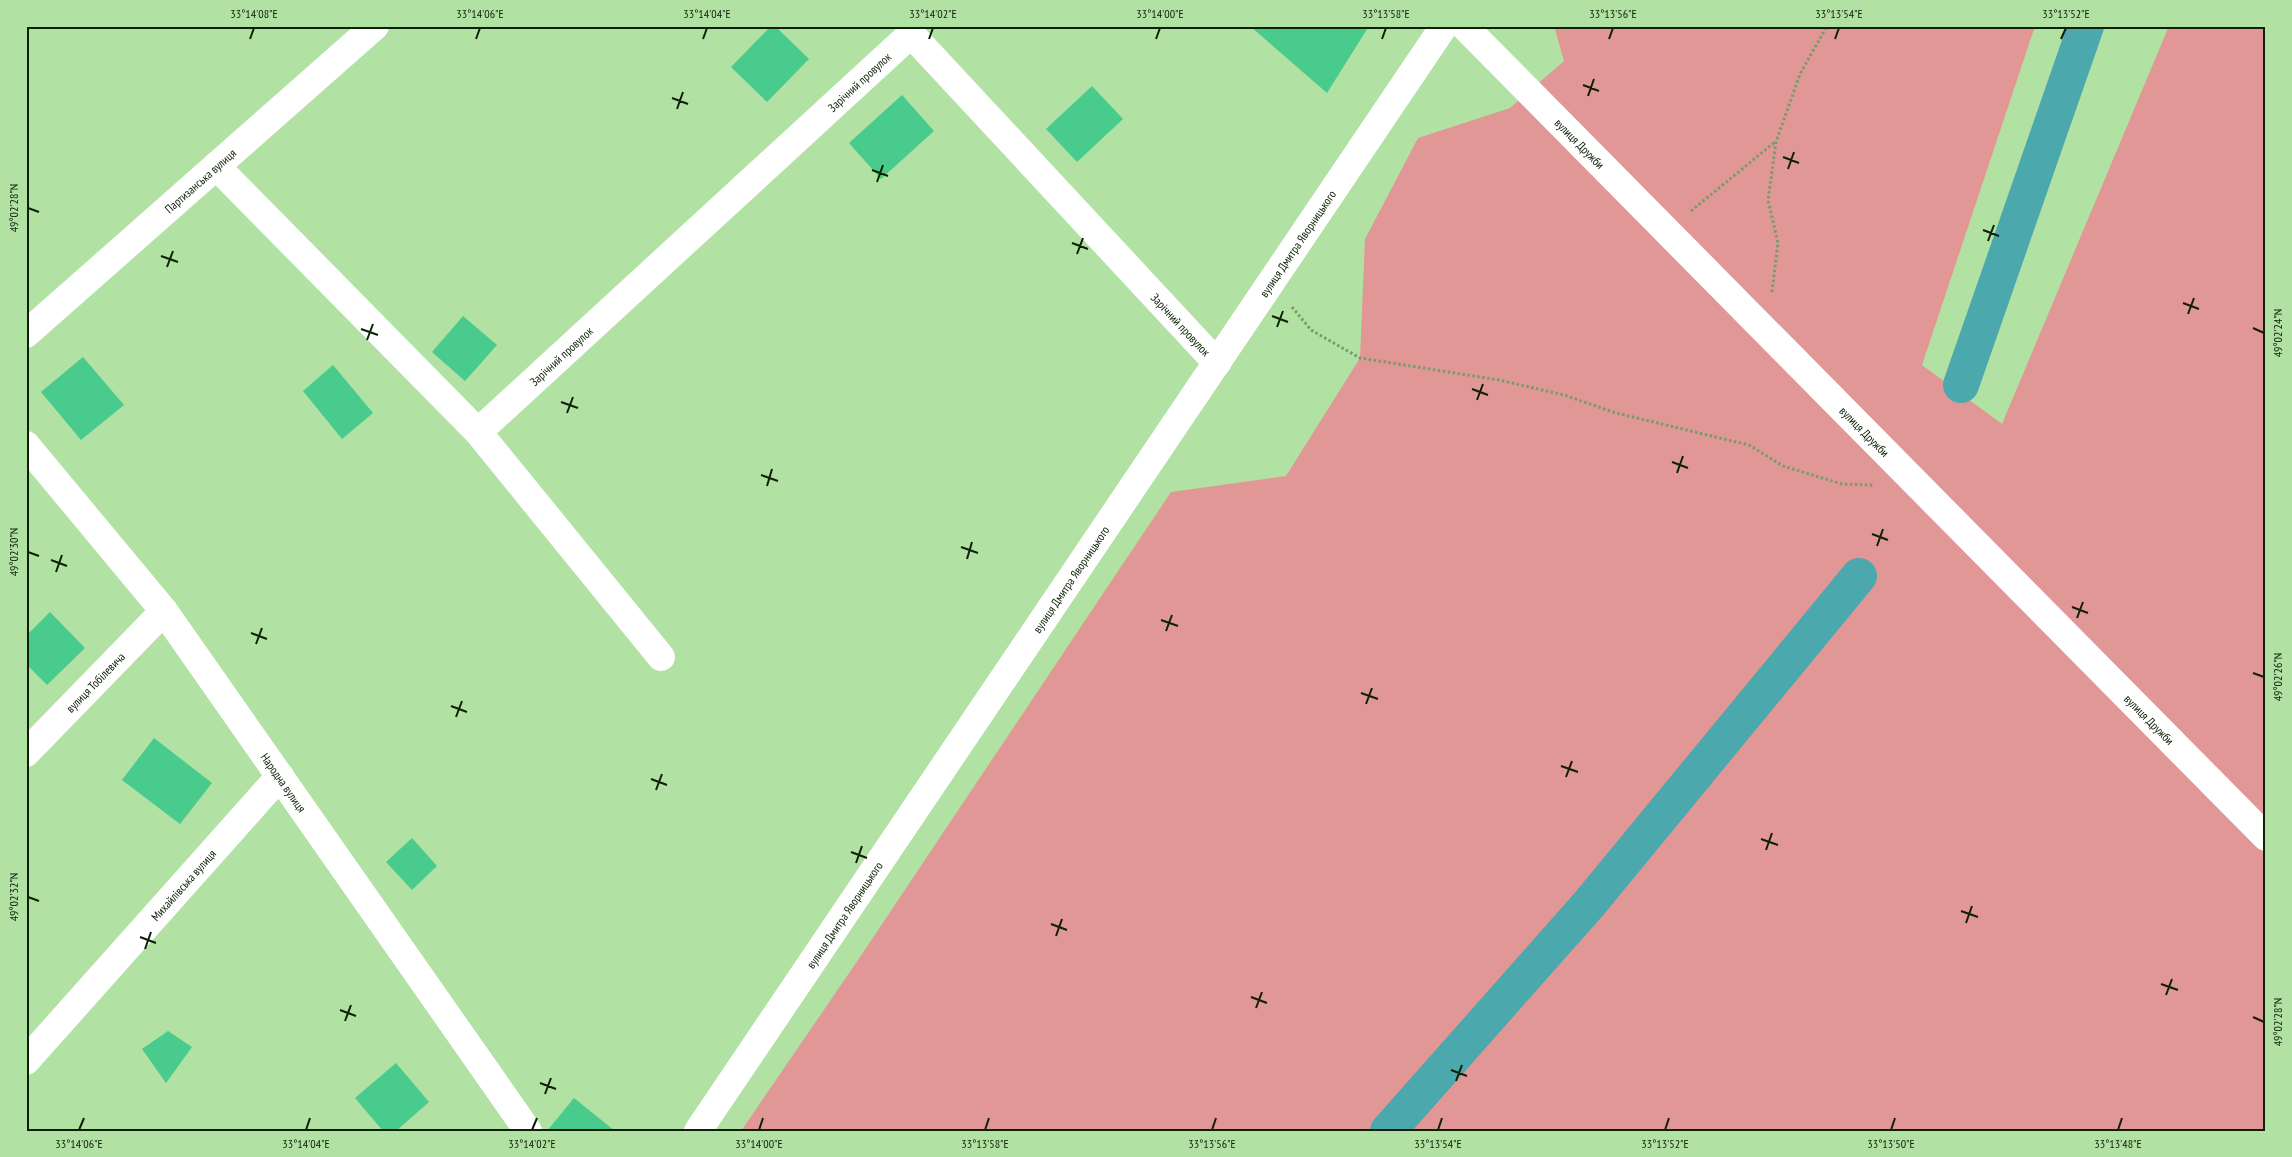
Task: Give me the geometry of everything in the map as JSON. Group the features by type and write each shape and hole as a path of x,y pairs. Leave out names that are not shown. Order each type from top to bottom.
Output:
{"street":[{"name":"Партизанська вулиця","path":"26,334 375,26"},
{"name":"вулиця Дмитра Яворницького","path":"698,1131 1444,26"},
{"name":"вулиця Дружби","path":"1464,26 2266,838"},
{"name":"Зарічний провулок","path":"478,432 911,34 1217,363"},
{"path":"216,166 478,432 661,657"},
{"name":"Народна вулиця","path":"26,445 164,611 528,1131"},
{"name":"вулиця Тобілевича","path":"26,753 164,611"},
{"name":"Михайлівська вулиця","path":"26,1061 280,776"}],"path":[{"path":"1767,333 1778,243 1768,200 1776,142 1800,74 1827,26"},
{"path":"1667,231 1776,142"},
{"path":"1272,282 1311,330 1360,358 1500,380 1564,395 1616,413 1749,445 1783,466 1842,484 1921,489"}],"shaded area":[{"path":"1554,26 2035,26 1922,365 2002,424 2169,26 2266,26 2266,1131 741,1131 858,960 1171,492 1286,476 1360,358 1365,239 1418,138 1510,108 1564,61"}],"building":[{"path":"771,26 775,26 809,59 767,102 731,67"},
{"path":"1250,26 1369,26 1327,93"},
{"path":"1092,86 1123,119 1077,162 1046,129"},
{"path":"902,95 934,131 881,179 849,143"},
{"path":"463,316 497,345 465,381 432,352"},
{"path":"83,357 124,405 81,440 41,392"},
{"path":"333,365 373,413 342,439 303,391"},
{"path":"50,612 85,648 47,685 26,664 26,636"},
{"path":"154,738 212,783 180,824 122,780"},
{"path":"412,838 437,866 412,890 386,862"},
{"path":"168,1031 192,1047 166,1083 142,1049"},
{"path":"396,1063 429,1102 396,1131 383,1131 355,1098"},
{"path":"574,1098 615,1131 547,1131"}],"waterway":[{"path":"1961,385 2086,26"},
{"path":"1388,1131 1589,904 1859,576"}]}
